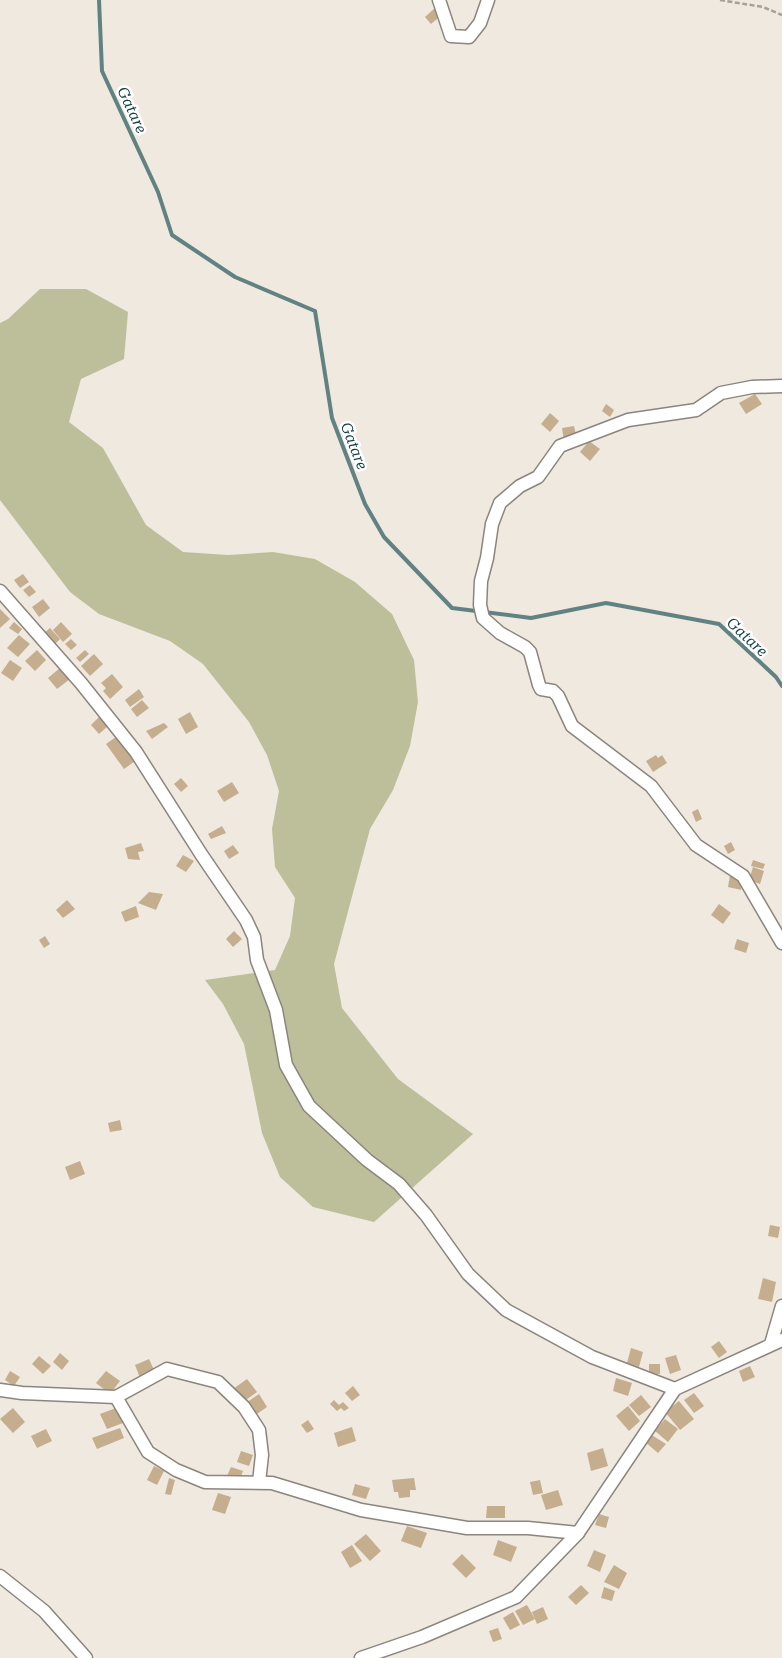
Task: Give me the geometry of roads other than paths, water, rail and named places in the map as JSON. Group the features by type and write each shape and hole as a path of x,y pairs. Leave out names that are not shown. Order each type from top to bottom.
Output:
{"street":[{"path":"439,0 451,36 469,37 480,23 488,0"},
{"path":"782,386 752,387 720,393 696,410 628,420 560,446 538,477 520,486 500,503 492,524 488,558 481,581 480,605 483,618 494,628 525,646 530,652 541,689 553,692 558,696 572,726 651,786 696,846 743,876 782,943"},
{"path":"0,591 81,683 136,752 246,920 254,937 257,960 276,1010 286,1065 308,1106 366,1160 399,1184 426,1215 468,1274 506,1310 592,1357 675,1389"},
{"path":"361,1658 422,1636 516,1597 578,1533 675,1389 777,1342 782,1306"},
{"path":"0,1390 22,1393 116,1397 167,1369 218,1382 244,1407 259,1430 262,1455 259,1482"},
{"path":"116,1397 148,1452 176,1470 205,1482 272,1483 361,1510 466,1528 528,1528 578,1533"},
{"path":"0,1576 44,1611 86,1658"}],"waterway":[{"name":"Gatare","path":"99,0 102,71 158,192 172,235 235,277 315,311 332,418 365,504 384,537 452,608 531,618 606,603 719,624 776,677 782,686"}]}
